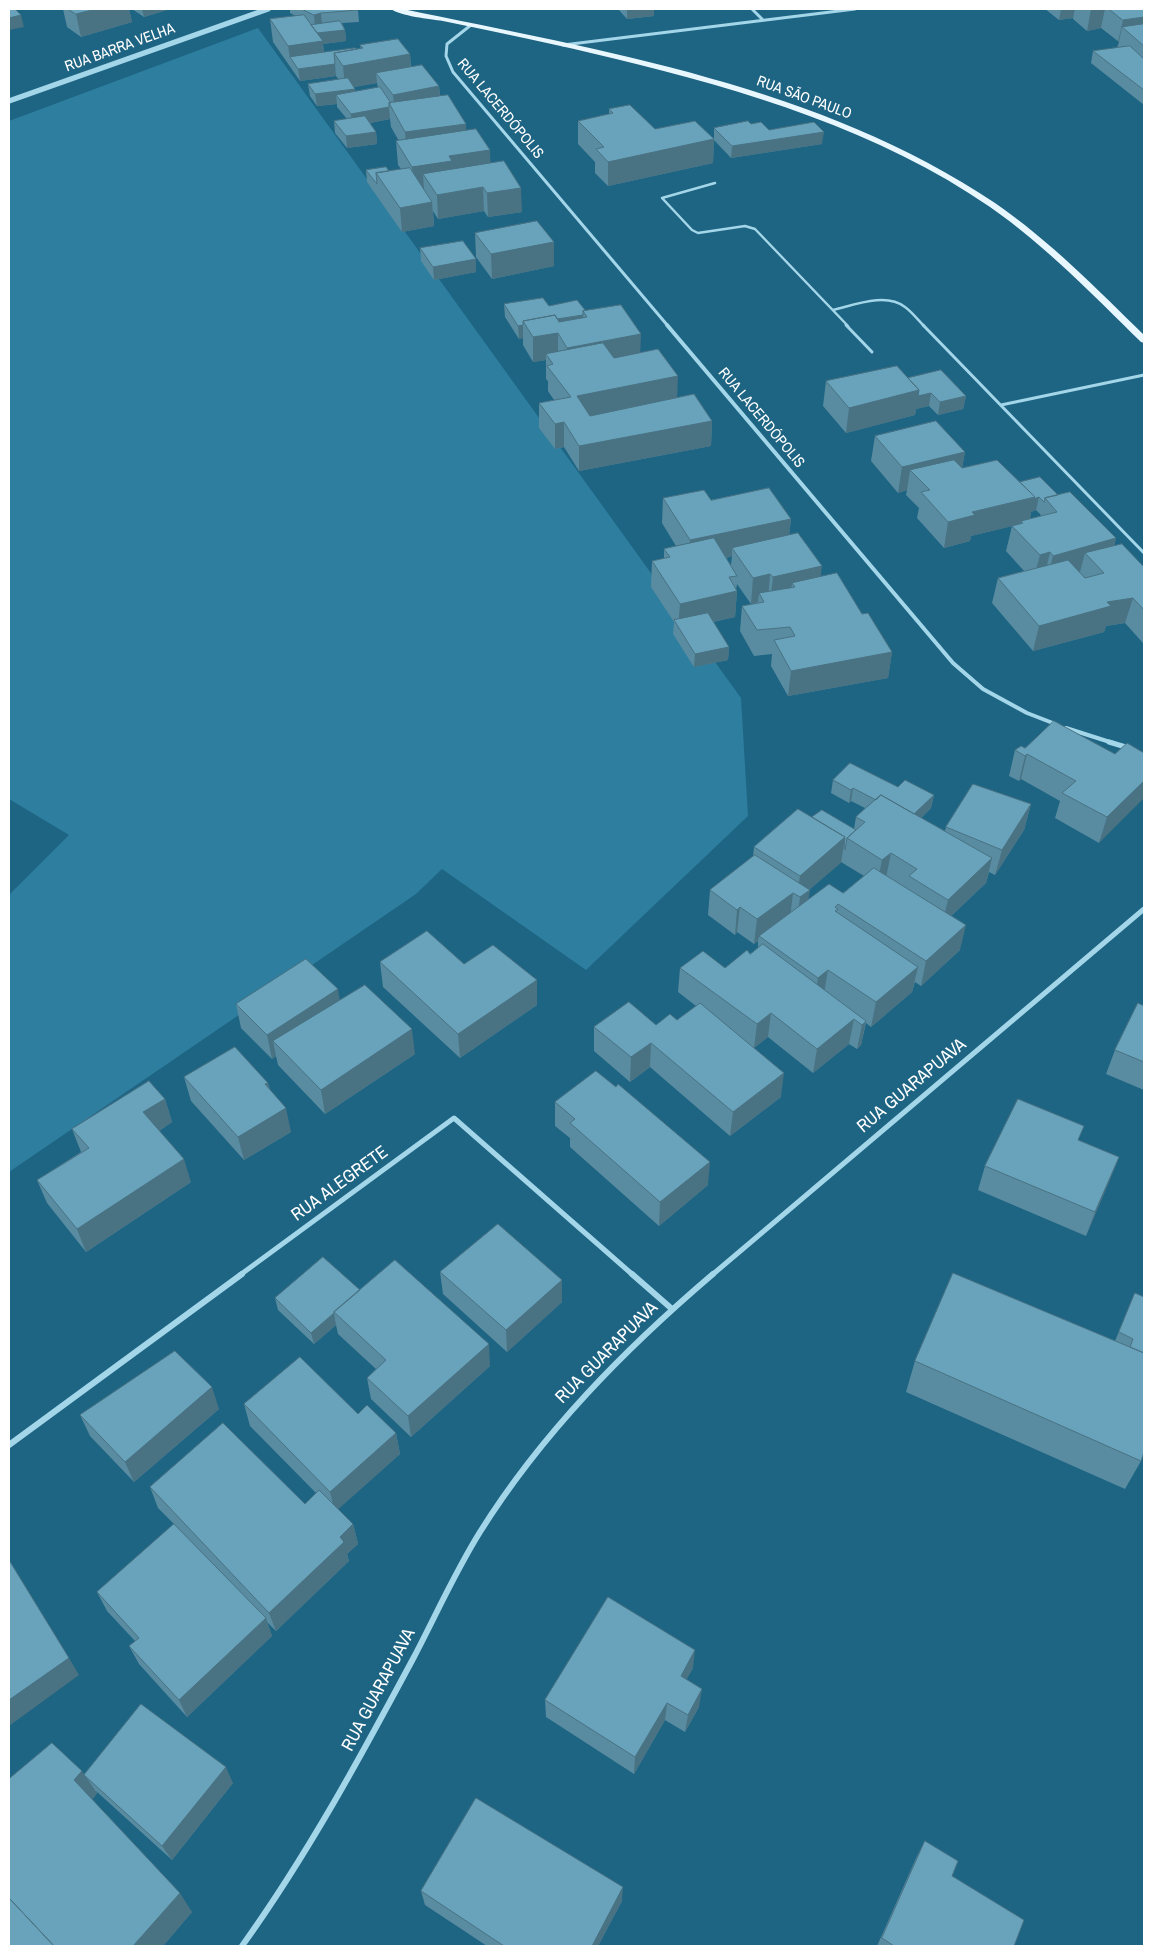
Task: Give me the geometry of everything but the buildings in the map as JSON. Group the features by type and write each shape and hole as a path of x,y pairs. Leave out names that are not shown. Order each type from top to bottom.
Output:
{"main road":[{"name":"RUA SÃO PAULO","path":"394,9 560,45 696,78 767,98 844,126 904,154 970,190 1029,232 1144,340"},
{"path":"418,9 428,16"}],"street":[{"name":"RUA BARRA VELHA","path":"9,101 268,9"},
{"path":"752,9 763,20"},
{"path":"560,45 855,9"},
{"name":"RUA LACERDÓPOLIS","path":"471,25 455,36 445,47 444,58 453,72 953,663 983,689 1027,713 1077,732 1136,750"},
{"name":"RUA GUARAPUAVA","path":"242,1946 266,1916 336,1801 480,1533 518,1475 574,1405 631,1347 672,1309 1144,909"},
{"name":"RUA ALEGRETE","path":"9,1445 454,1118 672,1309"}],"lane":[{"path":"715,183 662,198 692,230 698,233 745,226 755,229 872,352"},
{"path":"834,310 883,300 894,301 904,306 1144,553"},
{"path":"1001,405 1144,375"}],"shaded area":[{"path":"258,28 741,698 748,816 586,970 442,869 416,894 9,1172 9,895 69,835 9,799 9,121"}]}
